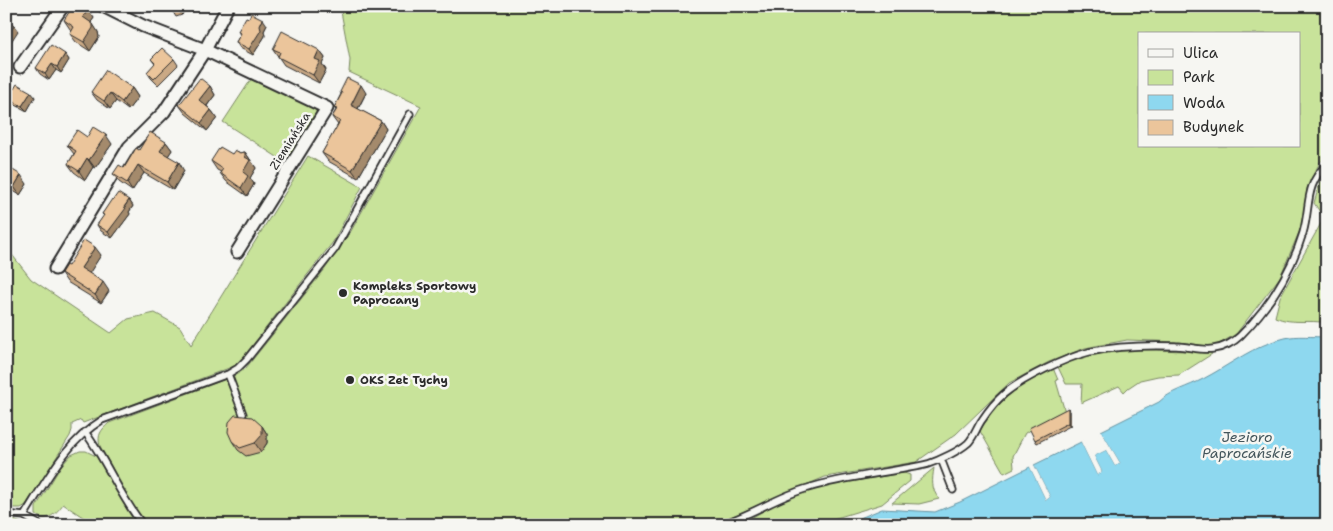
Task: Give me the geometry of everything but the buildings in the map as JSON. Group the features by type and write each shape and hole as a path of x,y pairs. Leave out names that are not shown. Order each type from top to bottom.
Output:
{"street":[{"path":"20,67 64,6"},
{"name":"Ziemiańska","path":"103,6 143,26 205,50 327,108 237,252"},
{"path":"55,268 129,148 164,112 205,50 228,6"}],"lane":[{"path":"24,516 69,447 102,420 228,374 247,359 334,249 410,114"},
{"path":"720,525 806,488 928,464 941,459 968,443 983,418 1004,394 1033,375 1088,352 1137,347 1176,346 1213,350 1225,346 1238,338 1262,311 1280,285 1303,233 1312,181 1327,164"},
{"path":"228,374 243,414"},
{"path":"85,432 94,443 132,510 143,525"},
{"path":"941,459 953,490"},
{"path":"6,514 24,516 40,525"}],"green space":[{"path":"340,6 1327,6 1327,157 1320,162 1307,188 1305,211 1300,230 1280,277 1236,334 1214,347 1180,342 1127,340 1085,348 1049,362 1009,383 956,434 916,462 825,477 711,525 149,525 135,509 100,446 99,436 109,423 234,376 245,369 325,269 351,231 421,106 349,72 350,60"},
{"path":"252,78 315,106 317,117 288,164 223,122"},
{"path":"308,156 362,187 333,242 237,365 83,423 81,420 72,424 70,436 26,505 21,508 6,508 6,247 31,279 111,333 128,319 155,313 180,327 191,345"},
{"path":"1327,177 1327,323 1295,321 1275,317 1280,297 1324,218 1314,203 1320,183"},
{"path":"1131,349 1211,352 1212,354 1179,375 1158,376 1140,380 1124,392 1119,386 1081,403 1082,384 1066,384 1058,367 1084,356"},
{"path":"1053,368 1058,380 1056,381 1065,412 1025,433 1013,456 1014,468 1004,473 980,431 994,410 1020,386"},
{"path":"80,451 86,451 96,456 137,525 95,525 63,504 51,516 44,518 36,515 36,507 61,466 71,455"},
{"path":"934,468 933,484 939,499 919,504 892,503"},
{"path":"904,473 910,475 910,481 882,504 813,524 747,525 751,518 772,506 807,491 841,483"},
{"path":"6,518 29,525 6,525"}],"water":[{"name":"Jezioro Paprocańskie","path":"1290,337 1327,337 1327,525 843,525 882,509 935,512 960,502 1030,467 1046,500 1050,497 1034,465 1081,442 1097,475 1102,472 1094,456 1106,450 1115,466 1120,463 1101,431 1159,402 1174,392 1203,379 1263,345"}],"pier":[{"path":"1101,431 1120,463 1115,466 1106,450 1094,456 1102,472 1097,475 1081,442 1083,440 1098,472 1092,456 1105,448 1108,449 1116,463 1109,446 1106,445 1099,432"},
{"path":"1034,465 1050,497 1046,500 1030,467"}],"place":[{"name":"Kompleks Sportowy Paprocany","path":"343,293"},
{"name":"OKS Zet Tychy","path":"350,380"}]}
